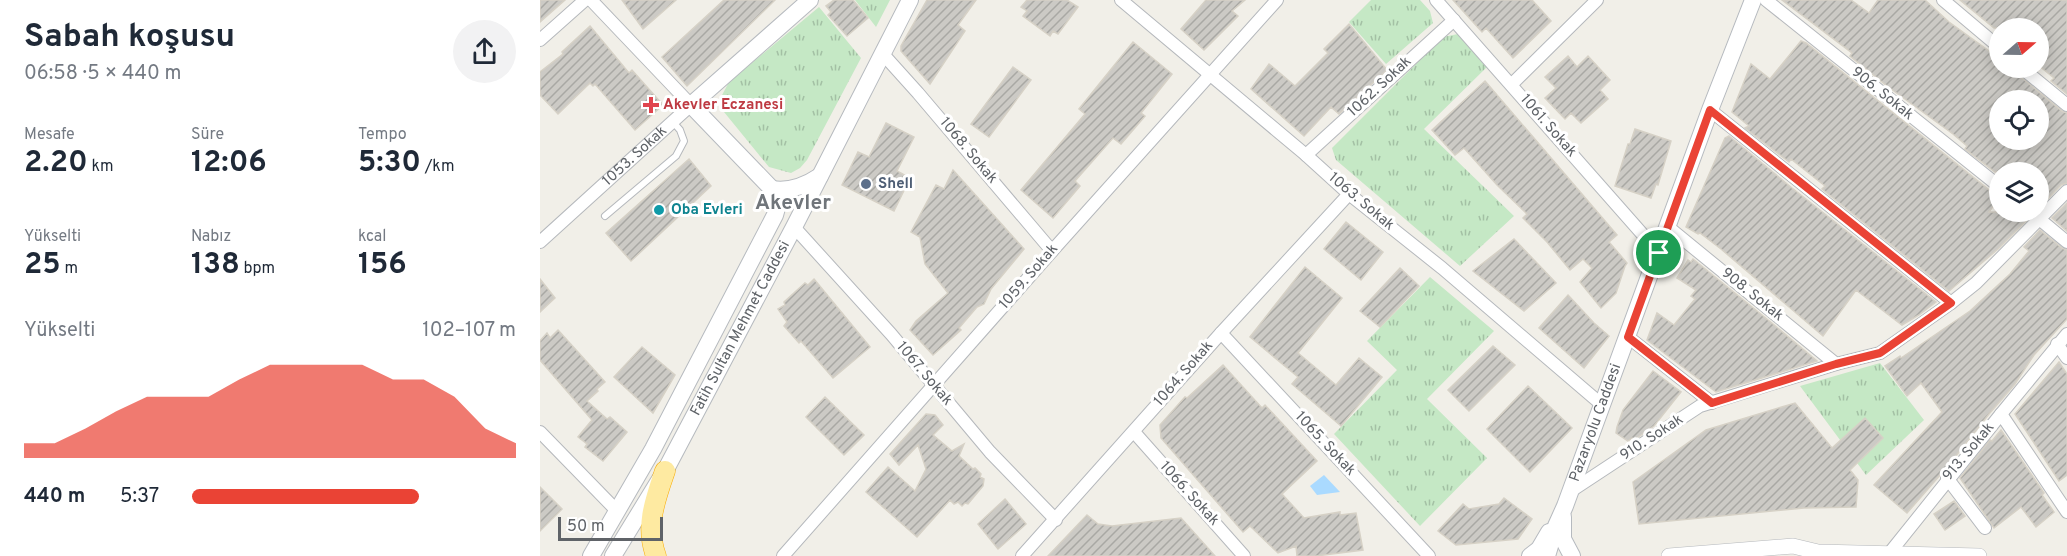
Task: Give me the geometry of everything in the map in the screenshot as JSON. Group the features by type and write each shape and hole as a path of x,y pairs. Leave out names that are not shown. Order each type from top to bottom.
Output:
{"highway":[{"path":"656,556 650,526 652,509 665,471"}],"main road":[{"name":"1053. Sokak","path":"691,105 810,0"},
{"name":"Fatih Sultan Mehmet Caddesi","path":"613,556 665,471 794,227 910,0"},
{"name":"Pazaryolu Caddesi","path":"1568,498 1710,110 1753,0"},
{"path":"691,105 772,189 784,191 795,189 820,176"},
{"name":"Fatih Sultan Mehmet Caddesi","path":"591,556 653,449 776,215 772,189"},
{"path":"1530,556 1539,549 1568,498"},
{"path":"1547,556 1568,498"},
{"path":"1568,498 1562,523 1563,539 1572,556"}],"street":[{"path":"540,40 585,0"},
{"path":"591,0 691,105"},
{"name":"1063. Sokak","path":"1121,0 1601,404"},
{"name":"1059. Sokak","path":"783,556 1277,0"},
{"name":"1061. Sokak","path":"1436,0 1659,253"},
{"path":"1512,84 1597,0"},
{"name":"906. Sokak","path":"1766,0 1989,178"},
{"path":"1942,0 1989,39"},
{"name":"1062. Sokak","path":"1306,155 1454,20"},
{"name":"1068. Sokak","path":"882,53 1052,251"},
{"path":"2034,78 2067,105"},
{"name":"1053. Sokak","path":"540,242 691,105"},
{"path":"1710,110 1951,303"},
{"name":"910. Sokak","path":"2049,204 2067,191"},
{"name":"1064. Sokak","path":"1022,556 1221,333 1349,194"},
{"name":"910. Sokak","path":"1568,498 1700,406 1836,364 1880,353 1976,283 2029,222"},
{"path":"2043,222 2067,242"},
{"name":"1067. Sokak","path":"794,227 891,334 990,452 1056,520"},
{"name":"908. Sokak","path":"1668,227 1836,364"},
{"name":"1065. Sokak","path":"1221,333 1429,556"},
{"path":"2001,414 2067,334"},
{"path":"1628,337 1712,403"},
{"path":"2057,344 2067,358"},
{"name":"913. Sokak","path":"1888,555 1947,478 2001,414 2067,512"},
{"path":"540,432 617,511"},
{"name":"1066. Sokak","path":"1134,432 1245,556"},
{"path":"1947,478 1985,528"},
{"path":"1670,556 1793,546 1813,554 1979,556"}],"lane":[{"path":"605,216 676,156 684,141 673,121"}],"green space":[{"path":"855,0 890,0 876,27"},
{"path":"1371,0 1420,0 1430,11 1433,23 1386,64 1349,22"},
{"path":"819,7 861,58 807,160 791,173 769,167 724,112 721,97 729,82"},
{"path":"1458,34 1489,65 1424,129 1514,216 1460,266 1336,160 1332,148 1443,37"},
{"path":"1430,277 1494,331 1427,399 1487,458 1420,526 1334,434 1397,370 1367,341"},
{"path":"1880,363 1924,420 1866,475 1800,386"}],"water":[{"path":"1324,475 1340,492 1317,495 1310,486"}],"building":[{"path":"540,0 565,0 540,22"},
{"path":"622,0 676,0 643,29"},
{"path":"724,0 775,0 687,86 662,57"},
{"path":"834,0 853,0 868,18 847,36 828,15 831,12 826,6"},
{"path":"927,0 976,0 958,25 965,31 930,84 901,51 901,46"},
{"path":"1027,0 1067,0 1078,7 1058,34 1053,31 1050,36 1023,16 1027,11 1021,7"},
{"path":"1206,0 1245,0 1232,11 1238,16 1204,50 1181,29"},
{"path":"1453,0 1532,0 1551,21 1513,58 1486,28 1482,32"},
{"path":"1782,0 1851,0 1869,13 1878,0 1925,0 1949,22 1989,51 1989,78 2022,78 2037,90 1989,90 1989,150 2049,150 2049,100 2067,113 2067,183 2061,185 2049,198 2049,162 1989,162 1989,167 1965,149 1967,146 1953,134 1850,56 1852,53"},
{"path":"1960,0 2067,0 2067,94 2051,81 2054,78 2049,74 2049,18 1989,18 1989,24"},
{"path":"1349,24 1387,70 1339,114 1331,107 1304,136 1251,89 1269,64 1295,86 1328,53 1324,49"},
{"path":"590,26 629,73 632,70 663,105 635,130 595,84 593,86 590,83 558,114 540,95 540,72 563,54 562,52"},
{"path":"1801,41 1806,43 1989,190 1989,222 2025,222 1998,249 1949,291 1822,189 1825,186 1791,159 1789,162 1745,128 1749,126 1732,112 1751,64 1770,79"},
{"path":"1133,42 1172,74 1141,113 1145,116 1121,144 1113,138 1075,181 1080,186 1053,218 1021,190 1085,114 1079,109"},
{"path":"1568,56 1577,67 1588,56 1610,80 1600,90 1608,99 1581,123 1571,113 1565,119 1545,98 1556,88 1545,77"},
{"path":"1013,67 1031,80 989,137 971,124"},
{"path":"1485,81 1617,235 1609,242 1627,263 1616,293 1601,308 1580,282 1592,268 1583,259 1570,270 1523,218 1527,214 1464,148 1455,155 1432,130"},
{"path":"886,123 914,137 897,171 910,178 894,211 842,185 858,152 869,157"},
{"path":"1635,129 1671,141 1658,185 1656,184 1651,198 1615,186"},
{"path":"1729,136 1936,302 1902,325 1856,290 1823,336 1721,249 1700,233 1686,227 1725,138"},
{"name":"Oba Evleri","path":"689,159 711,186 631,261 606,233"},
{"path":"953,170 1024,249 991,289 984,304 977,307 959,328 961,330 933,355 910,330 916,321 948,293 925,264 920,237 911,232 936,185 944,189"},
{"path":"2067,203 2067,231 2052,218"},
{"path":"1346,222 1383,252 1361,280 1324,249"},
{"path":"2040,230 2067,250 2067,319 2034,355 2015,384 1907,513 1874,485 1942,412 1921,383 1907,396 1885,366 1900,356 1901,358 1970,311 2010,274 2029,251 2024,247"},
{"path":"1514,239 1556,283 1524,311 1473,271"},
{"path":"1693,259 1817,361 1716,392 1647,340 1657,313 1674,325 1695,299 1691,296 1696,290 1677,278 1688,260 1691,262"},
{"path":"1305,267 1342,298 1298,353 1336,385 1359,358 1382,377 1341,426 1292,384 1298,377 1250,337"},
{"path":"1400,268 1419,286 1380,327 1360,311"},
{"path":"540,279 555,298 540,312"},
{"path":"814,279 870,347 833,378 801,341 799,343 784,326 787,322 778,309 785,305 784,302 805,283 808,285"},
{"path":"1568,295 1609,336 1584,368 1539,328"},
{"path":"558,330 605,382 587,401 607,419 610,417 627,432 603,461 585,447 587,444 578,437 592,420 540,360 540,341 547,333 550,338"},
{"path":"1493,346 1515,365 1469,411 1448,390"},
{"path":"642,347 675,375 653,413 614,377"},
{"path":"2059,362 2067,374 2067,475 2059,481 2015,414"},
{"path":"1223,365 1262,408 1265,405 1317,461 1282,494 1304,518 1340,512 1340,515 1356,513 1363,550 1297,556 1296,546 1278,553 1250,526 1243,532 1161,438 1160,425 1185,397 1187,398"},
{"path":"1653,371 1681,392 1654,426 1634,440 1632,438 1628,441 1616,433 1623,410"},
{"path":"1528,386 1572,428 1530,472 1487,429"},
{"path":"825,397 864,435 844,455 806,417"},
{"path":"1795,403 1832,448 1865,418 1883,438 1850,470 1858,480 1856,507 1804,508 1639,524 1633,482 1706,430"},
{"path":"926,414 935,415 943,425 933,435 952,451 964,444 959,456 973,469 975,468 981,474 980,477 984,479 983,486 968,504 965,503 962,506 950,500 917,537 866,492 888,467 915,491 926,469 918,445 899,465 890,454"},
{"path":"2001,430 2044,493 2042,495 2054,512 2036,527 2021,507 1994,528 1960,478 1990,440 1992,441"},
{"path":"540,487 562,509 540,531"},
{"path":"1504,498 1532,519 1518,539 1456,545 1438,531 1463,504 1469,509 1499,504"},
{"path":"1005,499 1026,524 998,549 978,524"},
{"path":"1954,501 1965,516 1945,530 1934,514"},
{"path":"1087,515 1098,524 1112,526 1181,518 1215,556 1048,556"}],"place":[{"name":"Akevler Eczanesi","path":"651,105"},
{"name":"Shell","path":"866,184"},
{"name":"Oba Evleri","path":"659,210"}],"district":[{"name":"Akevler","path":"793,203"}],"route":[{"path":"1710,110 1951,303 1880,353 1836,364 1712,403 1628,337 1659,253 1710,110"}]}
